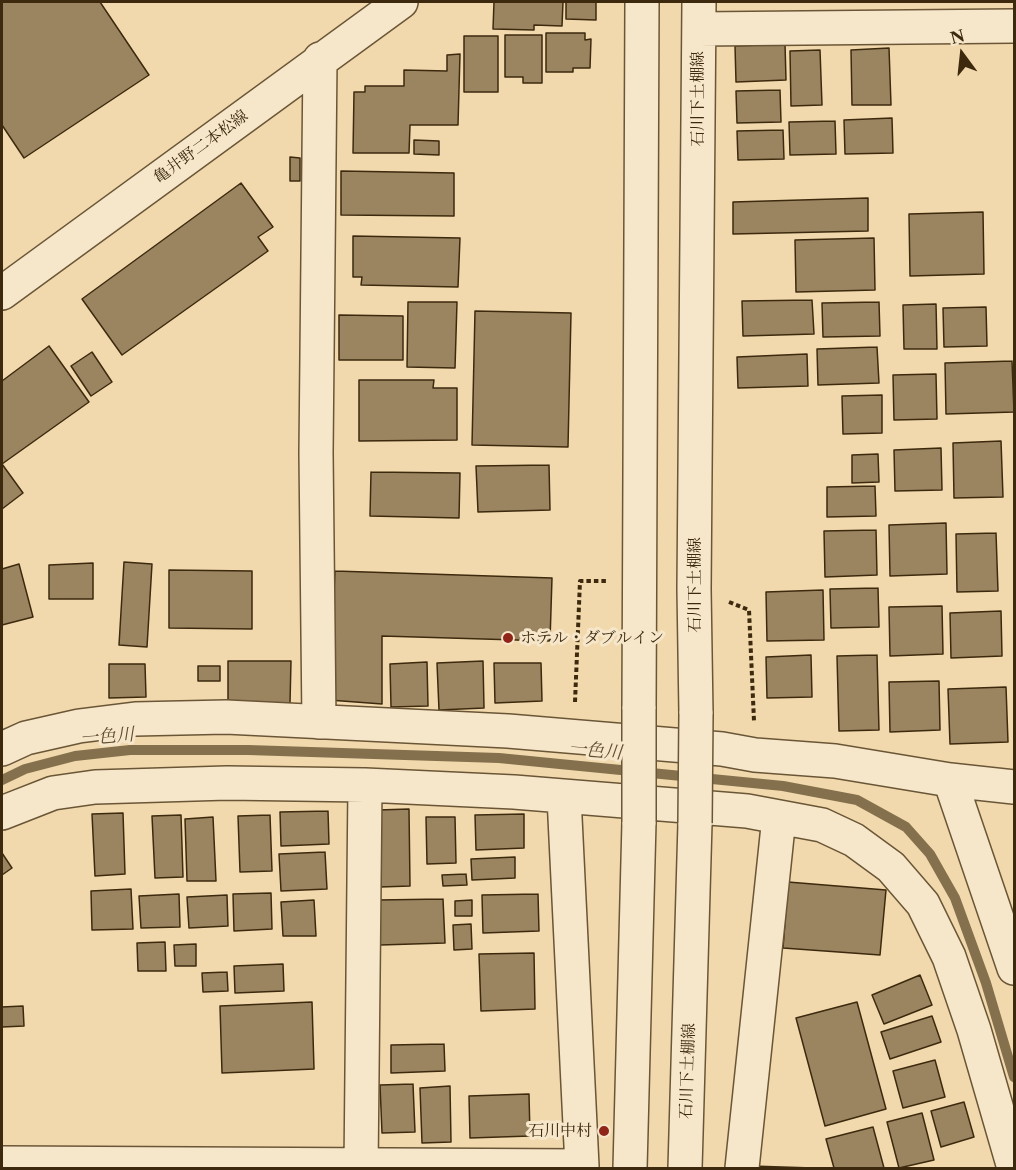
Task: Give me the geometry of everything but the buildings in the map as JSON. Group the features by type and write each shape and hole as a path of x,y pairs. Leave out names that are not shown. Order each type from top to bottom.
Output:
{"street":[{"name":"亀井野二本松線","path":"2,293 401,2"},
{"path":"630,1168 639,822 638,581 642,2"},
{"path":"699,15 1014,26"},
{"name":"石川下土棚線","path":"685,1168 695,824 694,590 699,15"},
{"path":"319,722 316,453 320,59"},
{"path":"2,749 26,738 79,726 135,719 226,717 508,731 722,748 755,754 835,761 950,780 1014,787"},
{"path":"950,780 1014,968"},
{"path":"2,813 52,793 95,787 227,783 366,785 564,796 747,812 822,825 855,840 891,867 923,904 949,957 974,1030 1014,1168"},
{"path":"361,1166 366,785"},
{"path":"2,1163 582,1166 564,796"},
{"path":"742,1168 779,818"}],"path":[{"path":"573,736 580,581 638,581"},
{"path":"694,590 749,610 755,754"}],"waterway":[{"name":"一色川","path":"2,780 25,769 75,756 130,750 248,750 499,758 783,786 857,800 906,827 930,854 955,898 986,983 1014,1077"}],"place":[{"name":"ホテル・ダブルイン","path":"508,638"},
{"name":"石川中村","path":"604,1131"}]}
